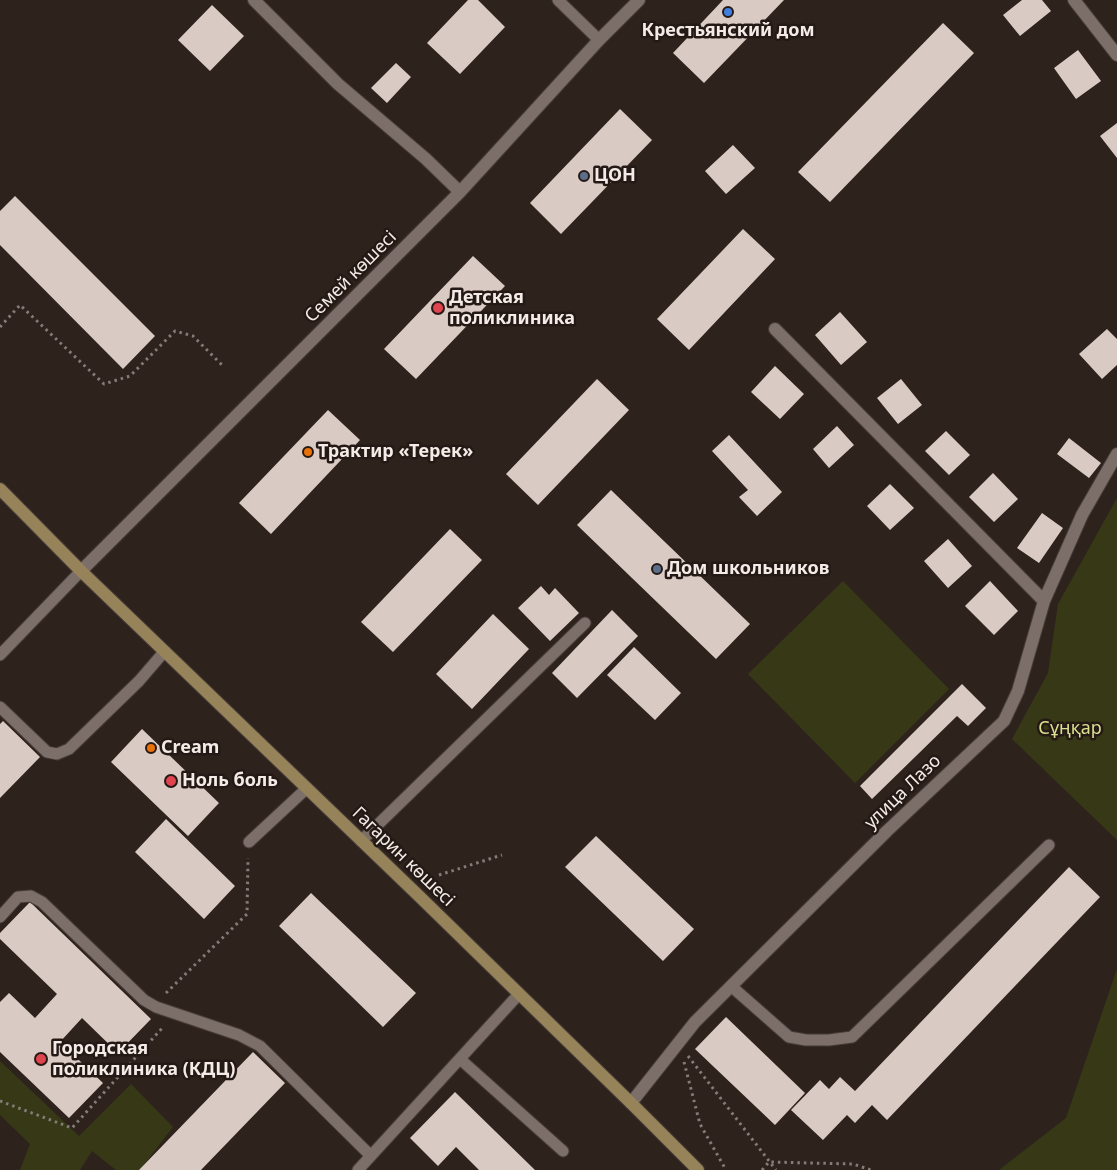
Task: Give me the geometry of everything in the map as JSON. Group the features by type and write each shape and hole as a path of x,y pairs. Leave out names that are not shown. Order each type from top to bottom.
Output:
{"street":[{"path":"254,0 338,84 426,159 460,192"},
{"name":"Семей көшесі","path":"81,572 460,192 599,40 639,0"},
{"path":"1074,0 1117,54"},
{"path":"775,329 1044,601"},
{"name":"улица Лазо","path":"631,1103 695,1022 887,831 1004,720 1018,691 1044,601 1082,515 1117,454"},
{"name":"Гагарин көшесі","path":"0,489 81,572 519,994 698,1170"}],"lane":[{"path":"558,0 599,40"},
{"path":"0,655 81,572"},
{"path":"361,841 585,623"},
{"path":"0,707 47,752 57,754 69,749 139,681 164,652"},
{"path":"248,842 306,789"},
{"path":"731,986 790,1037 806,1040 852,1037 1049,844"},
{"path":"0,917 18,897 31,896 42,902 144,1000 156,1007 239,1035 260,1046 371,1156"},
{"path":"358,1170 519,994"},
{"path":"460,1059 563,1151"}],"path":[{"path":"0,327 20,305 104,384 130,376 175,331 193,336 222,365"},
{"path":"439,875 502,854"},
{"path":"678,1043 776,1170"},
{"path":"678,1043 700,1124 726,1170"},
{"path":"762,1170 769,1162"},
{"path":"769,1162 853,1164 872,1170"}],"green space":[{"name":"Сұңқар","path":"1117,498 1117,840 1012,739 1048,673 1058,604"},
{"path":"843,581 949,689 855,783 748,674"},
{"path":"1117,969 1117,1170 999,1170 1066,1118"},
{"path":"0,1061 79,1136 131,1084 173,1127 140,1170 116,1170 92,1151 80,1170 20,1170 30,1144 0,1115"}],"building":[{"path":"468,0 478,0 505,27 460,74 427,43"},
{"path":"723,0 784,0 704,83 673,53"},
{"path":"1022,0 1042,0 1051,11 1020,36 1003,15"},
{"path":"212,5 244,36 210,71 178,40"},
{"path":"943,23 974,53 830,202 798,172"},
{"path":"1078,50 1101,81 1076,99 1054,68"},
{"path":"396,63 411,77 387,103 371,88"},
{"path":"620,109 652,140 561,234 530,203"},
{"path":"1117,123 1117,158 1100,136"},
{"path":"733,145 755,168 726,194 705,171"},
{"path":"15,196 155,336 123,369 0,245 0,211"},
{"path":"743,229 775,259 689,350 657,319"},
{"path":"473,256 505,286 416,379 384,349"},
{"path":"840,312 867,342 841,365 815,335"},
{"path":"1107,329 1117,339 1117,365 1102,379 1079,354"},
{"path":"775,366 804,394 780,419 751,392"},
{"path":"597,379 629,410 538,505 506,474"},
{"path":"901,379 922,405 898,424 877,398"},
{"path":"328,410 360,440 271,534 239,503"},
{"path":"837,426 854,445 829,468 813,449"},
{"path":"946,431 970,455 949,475 925,451"},
{"path":"729,435 782,492 757,516 739,497 748,490 712,451"},
{"path":"1069,438 1101,463 1089,478 1057,454"},
{"path":"993,473 1018,499 994,522 969,497"},
{"path":"890,484 914,508 890,530 867,506"},
{"path":"611,490 750,624 716,659 577,525"},
{"path":"1042,513 1063,528 1039,563 1017,548"},
{"path":"450,529 482,560 393,652 361,622"},
{"path":"948,539 972,566 948,588 924,561"},
{"path":"990,581 1018,611 994,635 965,606"},
{"path":"541,586 549,595 555,588 579,613 550,641 518,608"},
{"path":"612,610 638,636 577,698 552,673"},
{"path":"493,614 529,649 472,709 436,674"},
{"path":"634,647 681,693 655,720 607,675"},
{"path":"962,684 986,708 968,726 957,716 872,799 860,786"},
{"path":"3,721 40,757 0,798 0,724"},
{"path":"142,729 219,803 188,836 111,762"},
{"path":"166,819 235,886 204,919 135,852"},
{"path":"596,836 694,929 663,961 565,867"},
{"path":"1069,867 1100,897 887,1120 872,1105 855,1123 847,1115 823,1140 791,1110 820,1080 829,1089 840,1077 855,1091"},
{"path":"311,893 416,993 383,1027 279,926"},
{"path":"30,902 151,1019 118,1053 82,1018 60,1042 103,1083 69,1118 0,1052 0,1002 9,993 35,1018 57,994 0,939 0,933"},
{"path":"726,1017 805,1093 775,1125 695,1049"},
{"path":"253,1052 285,1083 201,1170 139,1170"},
{"path":"455,1092 535,1170 479,1170 456,1147 438,1166 410,1138"}],"place":[{"name":"Крестьянский дом","path":"728,12"},
{"name":"ЦОН","path":"584,176"},
{"name":"Детская поликлиника","path":"438,308"},
{"name":"Трактир «Терек»","path":"308,452"},
{"name":"Дом школьников","path":"657,569"},
{"name":"Cream","path":"151,748"},
{"name":"Ноль боль","path":"171,781"},
{"name":"Городская поликлиника (КДЦ)","path":"41,1059"}]}
